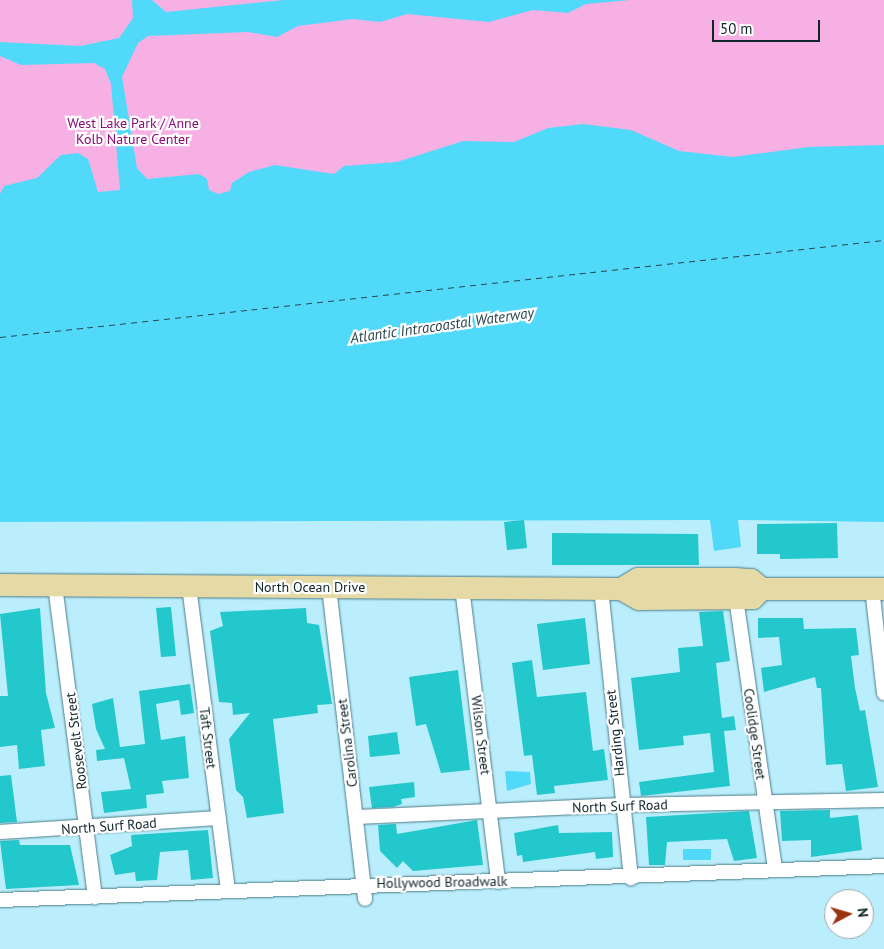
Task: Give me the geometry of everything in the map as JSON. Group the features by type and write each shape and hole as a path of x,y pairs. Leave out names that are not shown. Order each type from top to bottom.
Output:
{"main road":[{"name":"North Ocean Drive","path":"0,585 611,588 638,579 735,579 751,580 762,589 878,589"},
{"name":"North Ocean Drive","path":"611,588 638,599 753,598 762,589"}],"street":[{"name":"Roosevelt Street","path":"54,585 95,897"},
{"name":"Taft Street","path":"189,586 228,890"},
{"name":"Carolina Street","path":"329,587 365,900"},
{"name":"Wilson Street","path":"462,588 491,811 498,882"},
{"name":"Harding Street","path":"611,588 622,805 630,878"},
{"path":"878,589 884,693"},
{"name":"Coolidge Street","path":"736,598 774,870"},
{"name":"North Surf Road","path":"356,817 622,805 884,800"},
{"name":"North Surf Road","path":"0,832 219,818"},
{"name":"Hollywood Broadwalk","path":"0,900 363,883 498,882 630,878 884,866"}],"green space":[{"name":"West Lake Park / Anne Kolb Nature Center","path":"0,0 884,0 884,155 0,265"}],"water":[{"name":"Atlantic Intracoastal Waterway","path":"132,0 152,0 166,12 284,0 630,0 586,4 568,13 533,10 489,22 407,14 380,22 353,19 298,26 277,37 248,32 148,36 138,43 122,77 137,168 147,179 199,174 207,179 209,190 218,194 230,191 232,183 249,172 275,165 334,174 344,166 397,162 463,141 514,142 548,128 583,124 631,130 679,151 733,157 808,147 884,145 884,522 738,520 741,547 714,551 710,520 0,522 0,194 4,186 37,178 61,155 78,153 88,159 98,192 120,190 111,84 105,69 94,63 21,65 0,56 0,42 80,46 119,38 133,18"},
{"path":"505,771 530,772 531,784 507,791"},
{"path":"683,849 711,849 711,860 683,860"}],"building":[{"path":"524,520 527,548 507,550 504,522"},
{"path":"837,523 838,558 780,559 780,554 757,554 757,524"},
{"path":"552,533 698,534 699,565 552,565"},
{"path":"171,607 176,656 161,657 156,608"},
{"path":"40,608 46,693 55,728 41,730 45,766 19,769 17,745 0,747 0,696 8,696 0,614"},
{"path":"306,608 307,623 319,625 332,704 317,705 318,713 273,719 284,813 247,818 243,797 236,790 229,739 250,713 233,715 232,703 219,702 210,631 223,626 220,612"},
{"path":"723,611 730,661 716,663 722,718 734,716 736,730 724,731 730,786 641,796 639,782 714,772 710,733 683,736 684,745 639,750 631,678 680,672 678,648 703,646 699,612"},
{"path":"585,618 590,664 543,670 537,624"},
{"path":"758,618 803,618 804,629 856,628 859,655 851,656 855,688 860,711 865,710 878,787 846,791 842,764 826,765 821,688 817,688 815,677 764,692 761,668 782,665 779,637 758,638"},
{"path":"532,660 537,697 586,692 593,751 604,749 608,780 554,786 555,793 537,795 532,755 524,756 512,663"},
{"path":"458,670 470,770 441,773 426,724 416,726 409,677"},
{"path":"190,684 194,713 181,715 179,700 156,704 161,740 185,736 189,778 162,781 164,793 146,795 147,808 104,813 101,792 131,789 124,758 97,761 96,750 105,749 96,729 92,704 113,698 120,747 145,744 139,691"},
{"path":"397,732 400,754 370,757 368,736"},
{"path":"11,775 17,822 0,823 0,776"},
{"path":"414,782 415,797 401,799 402,804 393,807 372,808 369,787"},
{"path":"830,810 830,818 858,815 862,850 811,857 811,840 782,841 780,811"},
{"path":"749,811 757,858 734,861 727,839 667,842 665,865 649,865 646,817"},
{"path":"477,820 483,865 413,871 403,861 397,868 380,851 378,825 396,824 397,834"},
{"path":"558,825 559,833 612,832 613,857 596,859 595,852 523,862 522,855 517,856 514,833"},
{"path":"208,830 213,878 191,880 188,850 160,852 157,880 136,881 135,872 115,875 110,855 132,846 131,835"},
{"path":"19,840 20,845 70,845 79,885 6,889 0,841"}],"ferry route":[{"path":"0,337 884,240"}]}
